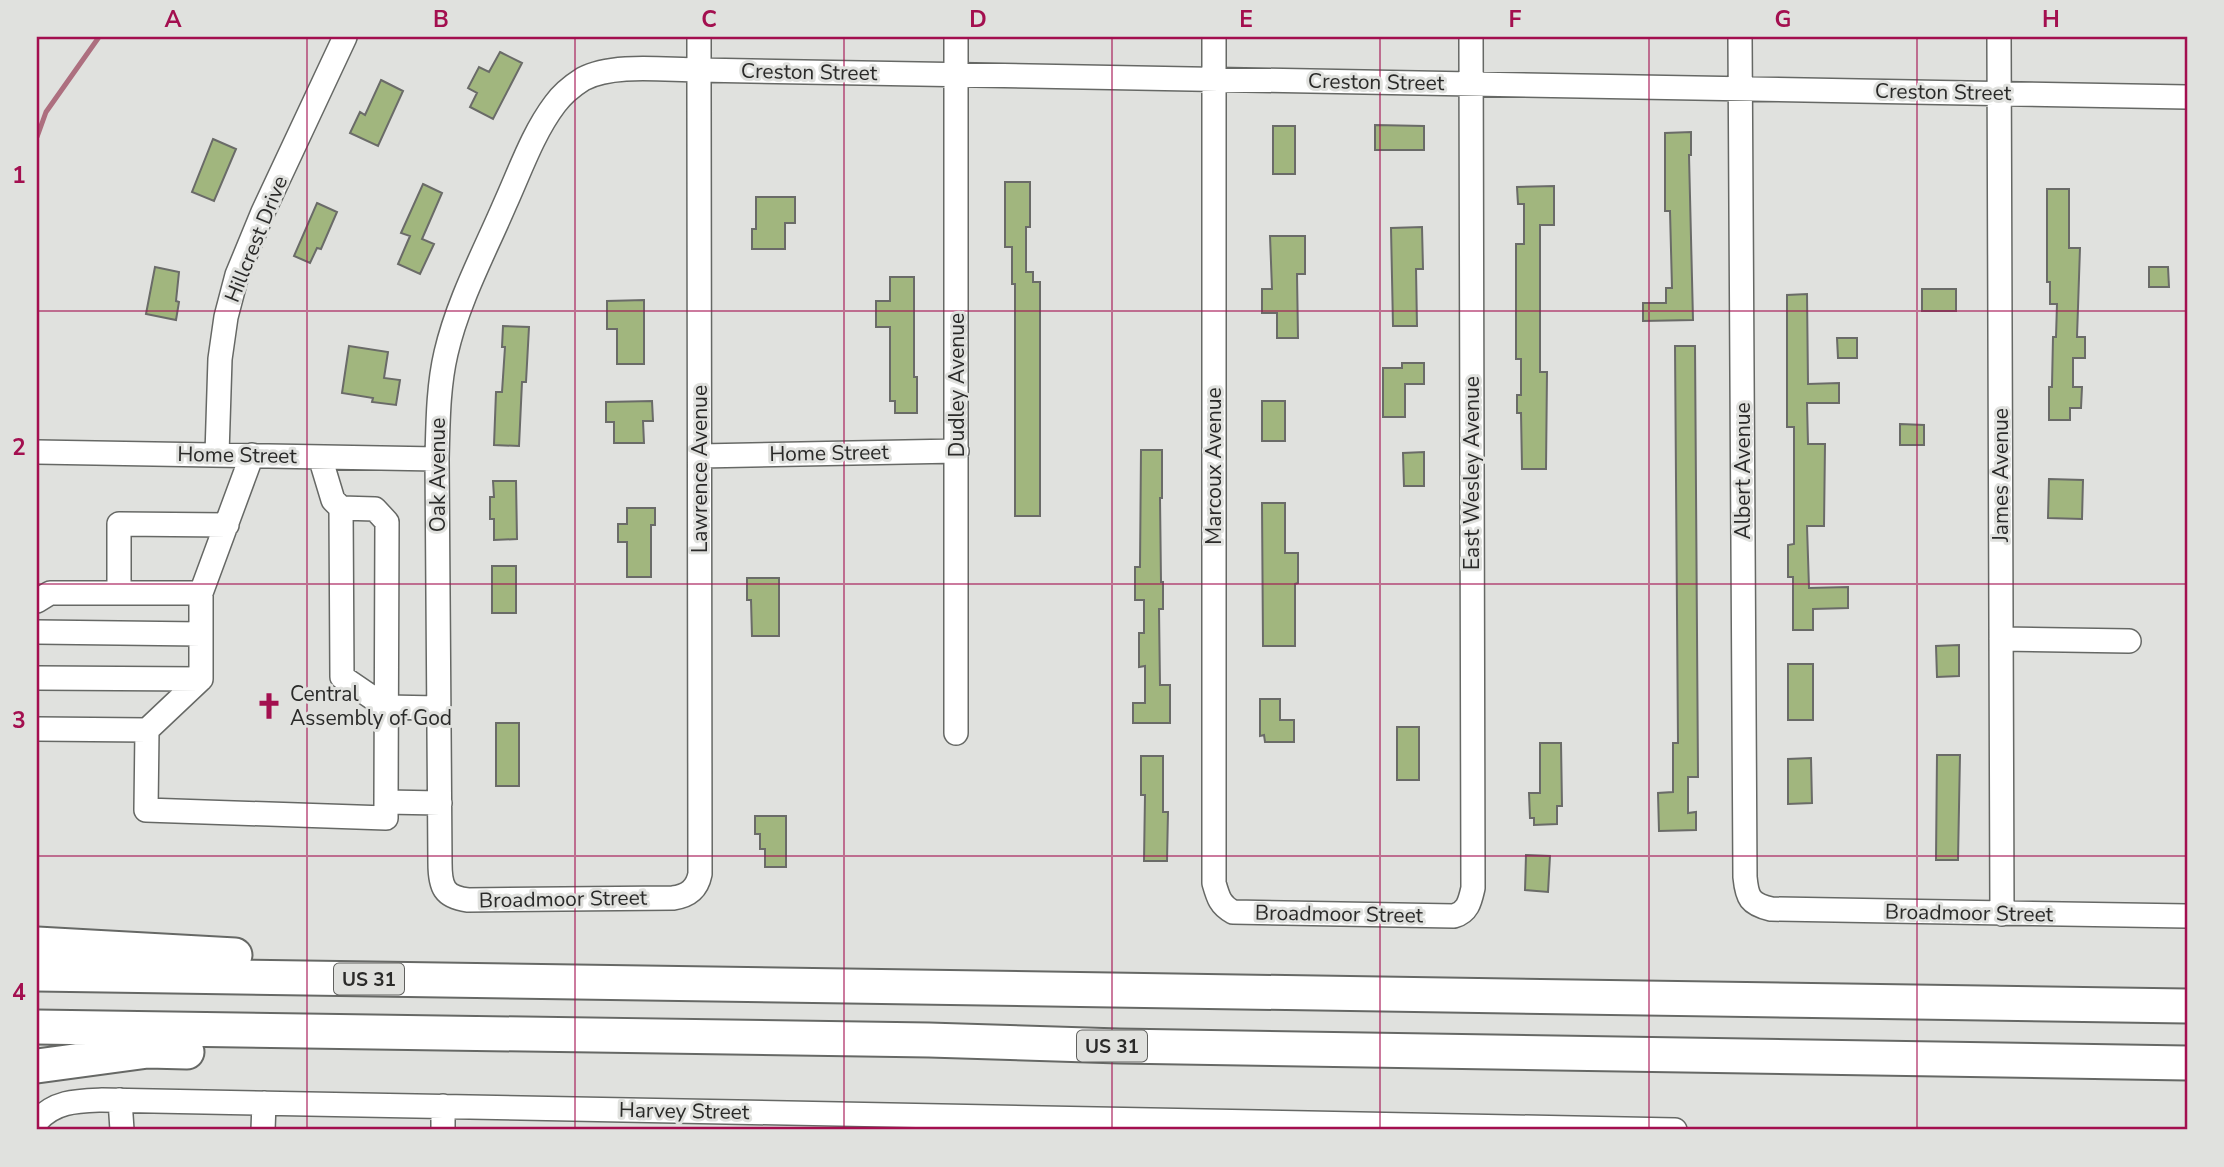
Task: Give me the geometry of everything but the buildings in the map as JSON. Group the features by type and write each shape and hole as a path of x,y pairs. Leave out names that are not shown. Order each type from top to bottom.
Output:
{"highway":[{"path":"37,944 333,962 543,967 702,984"},
{"name":"US 31","path":"37,974 2187,1006"},
{"name":"US 31","path":"37,1027 2187,1063"},
{"path":"37,1066 148,1051 468,1056 676,1037"}],"street":[{"name":"Hillcrest Drive","path":"217,454 220,359 226,317 237,275 263,212 345,37"},
{"name":"Lawrence Avenue","path":"685,895 693,890 701,874 699,37"},
{"name":"Dudley Avenue","path":"956,37 956,733"},
{"name":"Marcoux Avenue","path":"1213,37 1214,883 1217,895"},
{"name":"East Wesley Avenue","path":"1467,908 1473,888 1471,37"},
{"name":"Albert Avenue","path":"1741,37 1745,877 1746,888 1753,903"},
{"name":"James Avenue","path":"1999,37 2002,914"},
{"name":"Creston Street","path":"568,89 585,78 624,69 2187,97"},
{"name":"Oak Avenue","path":"444,890 440,878 436,459 445,357 456,318 530,148 555,104 568,89"},
{"name":"Home Street","path":"700,456 957,451"},
{"name":"Home Street","path":"37,452 436,459"},
{"path":"37,729 147,730 201,679 201,593 252,455"},
{"path":"147,730 146,810 386,818 387,523 375,509 341,508 333,500 320,457"},
{"path":"341,508 342,677 386,707 439,708"},
{"path":"119,593 119,524 227,525"},
{"path":"37,601 50,593 201,593"},
{"path":"37,632 201,634"},
{"path":"2001,639 2130,641"},
{"path":"37,678 201,679"},
{"path":"386,802 440,803"},
{"name":"Broadmoor Street","path":"444,890 455,899 468,900 673,898 685,895"},
{"name":"Broadmoor Street","path":"1217,895 1222,906 1233,912 1454,916 1467,908"},
{"name":"Broadmoor Street","path":"1753,903 1771,909 2187,916"},
{"path":"120,1100 122,1130"},
{"name":"Harvey Street","path":"37,1121 44,1113 68,1101 120,1100 443,1105 644,1120 1675,1130"},
{"path":"263,1130 264,1103"},
{"path":"443,1105 443,1130"}],"waterway":[{"path":"37,137 46,112 99,37"}],"place":[{"name":"Central Assembly of God","path":"269,706"}]}
